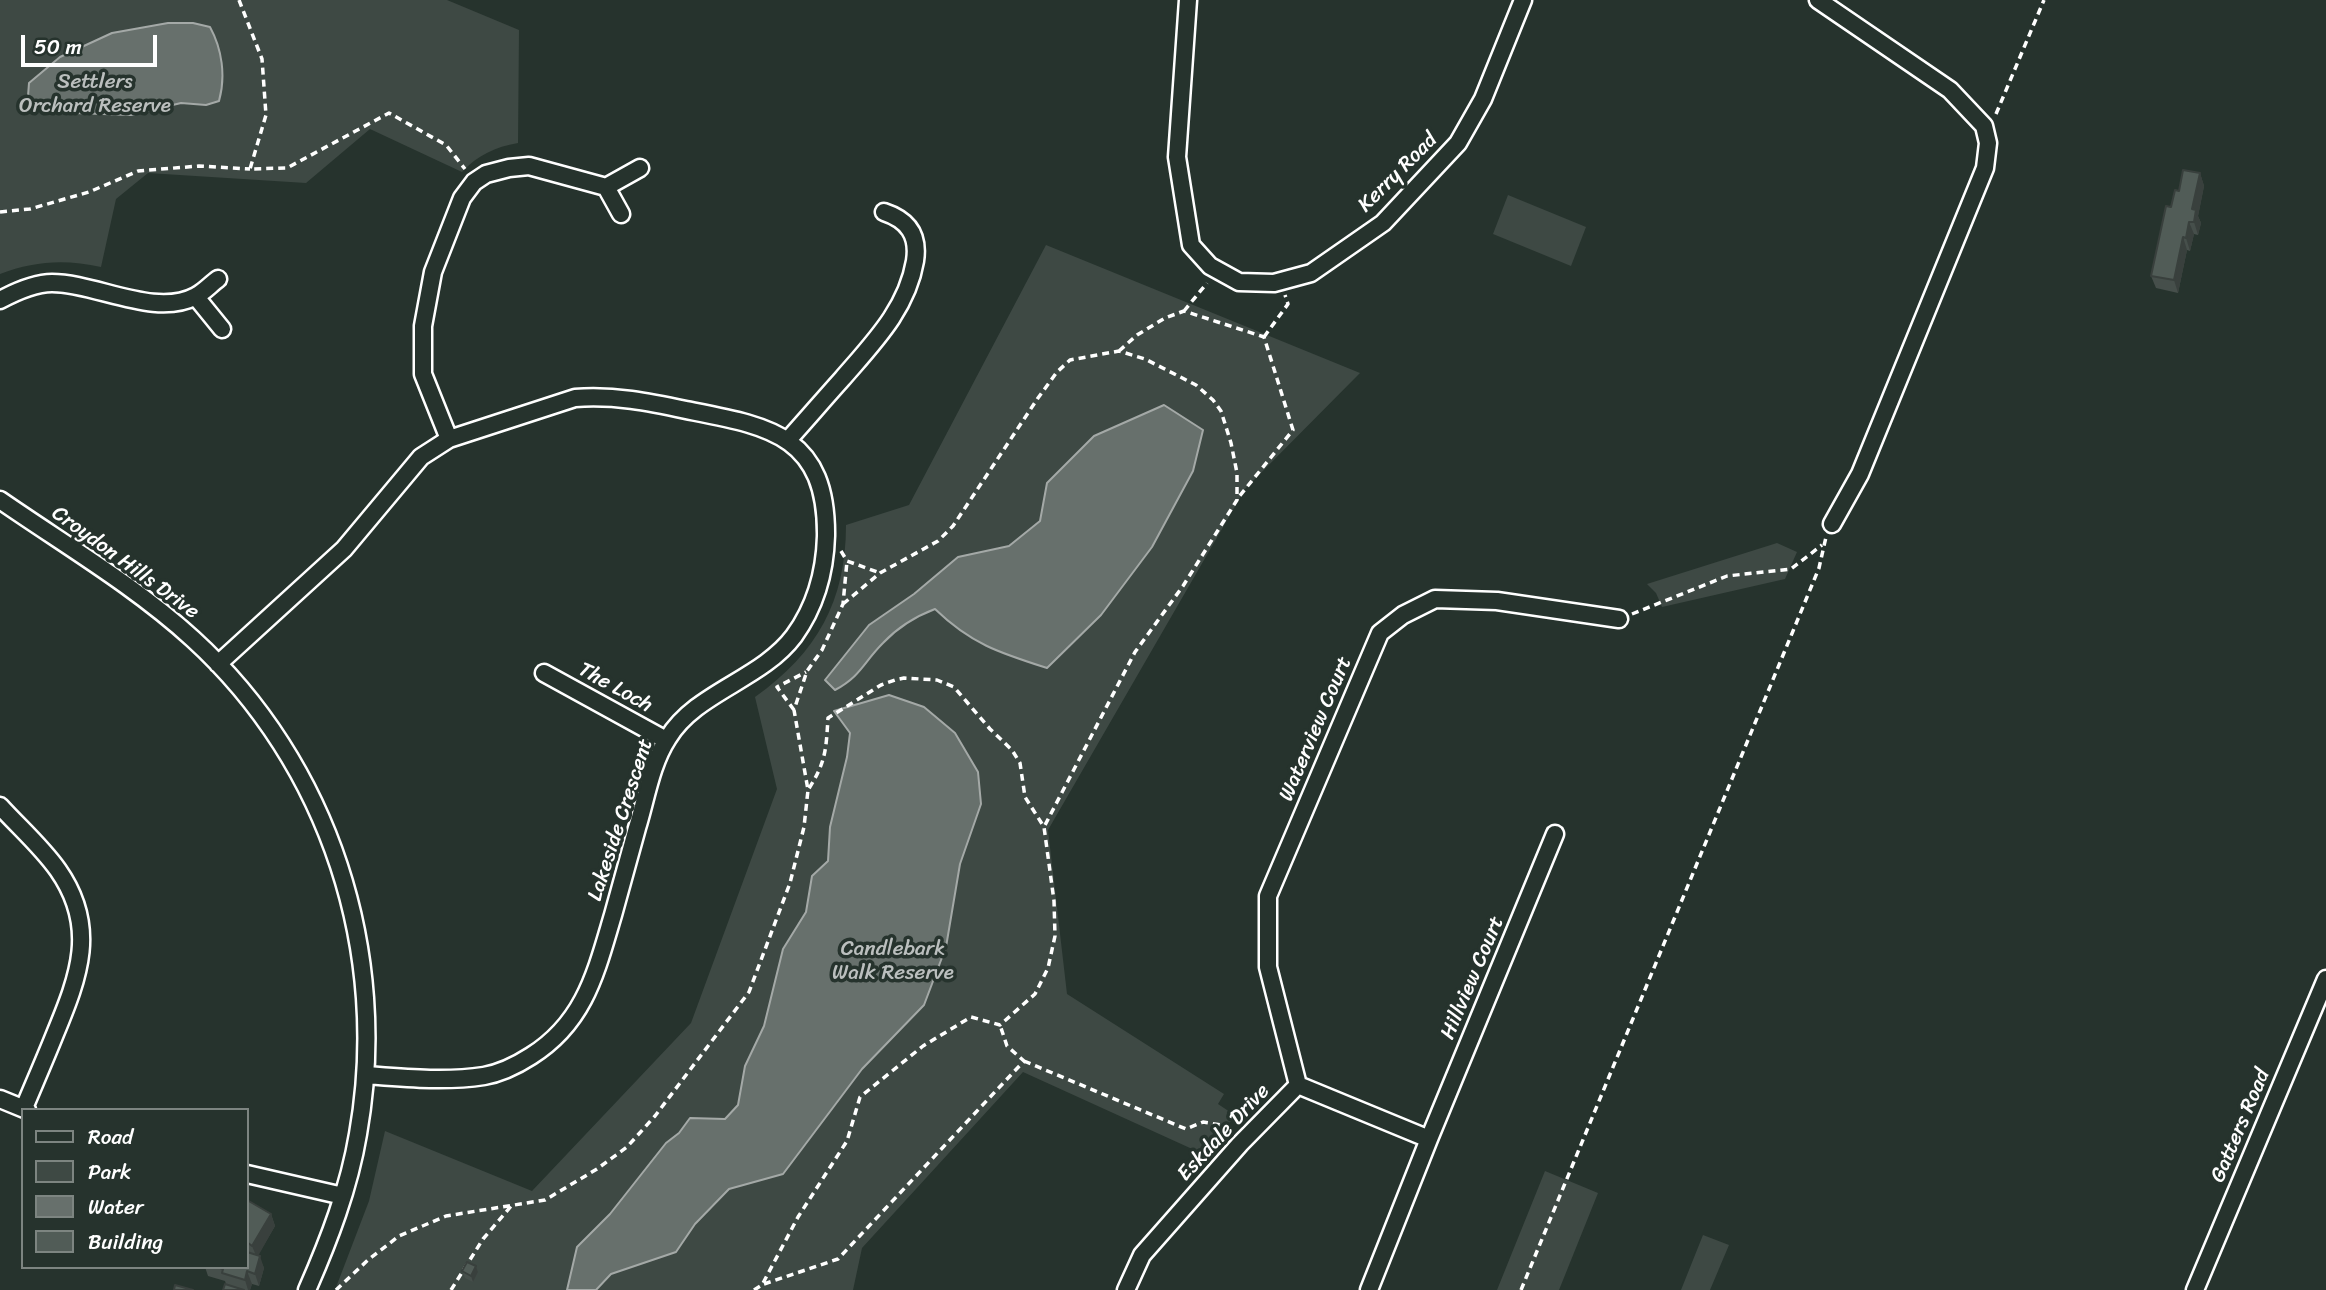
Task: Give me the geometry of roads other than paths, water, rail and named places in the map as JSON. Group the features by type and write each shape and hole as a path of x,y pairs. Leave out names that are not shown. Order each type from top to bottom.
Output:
{"street":[{"name":"Kerry Road","path":"1188,0 1177,157 1191,245 1210,266 1239,282 1274,283 1311,273 1383,223 1458,143 1483,99 1523,0"},
{"path":"1818,0 1950,89 1984,126 1988,143 1985,167 1860,474 1832,524"},
{"path":"449,439 423,374 423,326 433,272 462,198 474,182 486,174 509,168 529,166 606,187 640,168"},
{"path":"606,187 621,214"},
{"path":"788,440 871,344 901,305 908,291 916,253 915,237 900,218 884,212"},
{"path":"0,300 49,283 97,289 146,303 176,302 196,296 218,279"},
{"path":"196,296 222,329"},
{"name":"Lakeside Crescent","path":"218,664 344,549 421,457 449,439 575,398 605,397 641,401 751,423 788,440 799,450 815,475 824,505 826,535 823,570 807,615 793,637 768,663 688,714 666,740 649,788 595,975 582,1003 564,1028 553,1040 522,1062 487,1076 429,1079 366,1075"},
{"name":"Croydon Hills Drive","path":"0,500 143,597 218,664 256,707 294,763 316,805 338,860 357,927 362,961 367,1023 366,1075 358,1137 343,1196 307,1290"},
{"name":"Waterview Court","path":"1298,1085 1268,967 1268,896 1380,633 1403,615 1435,598 1497,601 1619,619"},
{"name":"The Loch","path":"544,673 666,740"},
{"path":"0,806 58,870 73,899 81,935 76,980 25,1108"},
{"name":"Hillview Court","path":"1369,1290 1555,834"},
{"name":"Gatters Road","path":"2195,1290 2326,979"},
{"name":"Eskdale Drive","path":"1126,1290 1142,1255 1240,1143 1298,1085 1429,1139"},
{"path":"0,1099 22,1108"},
{"path":"248,1174 343,1196"}],"water":[{"path":"168,23 193,23 210,27 222,63 219,101 206,105 181,103 131,115 74,113 44,108 28,96 29,83 60,57 112,33"},
{"path":"1164,405 1203,430 1193,471 1152,547 1101,615 1047,668 987,646 961,631 935,609 894,632 844,685 835,690 825,680 869,625 914,594 958,557 1009,546 1040,521 1047,483 1094,436"},
{"path":"889,695 924,707 955,733 978,772 981,804 960,864 946,947 924,1005 862,1069 783,1174 729,1189 695,1224 676,1252 611,1274 596,1290 567,1290 577,1247 610,1214 666,1143 679,1133 690,1118 725,1119 738,1105 745,1066 764,1026 783,949 806,912 812,876 828,861 830,827 850,733 834,711"}],"park label":[{"name":"Settlers Orchard Reserve","path":"95,95"},
{"name":"Candlebark Walk Reserve","path":"893,962"}]}
